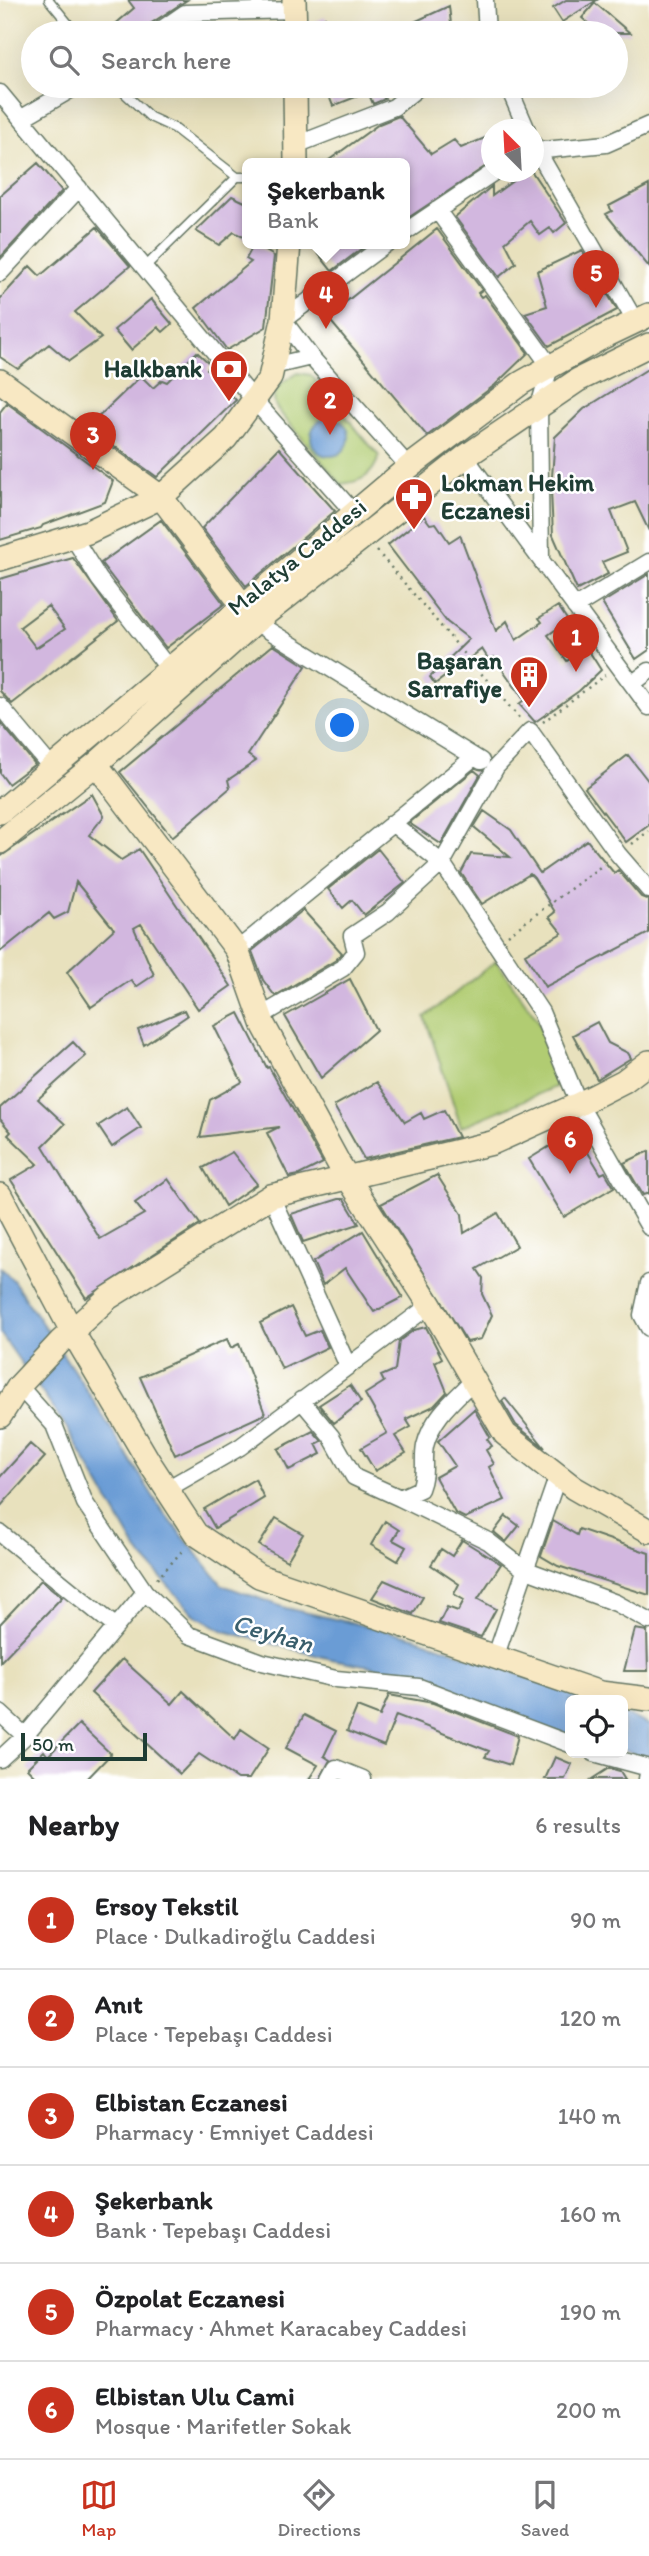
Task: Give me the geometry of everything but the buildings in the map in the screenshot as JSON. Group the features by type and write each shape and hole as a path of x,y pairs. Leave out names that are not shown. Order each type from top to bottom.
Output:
{"street":[{"path":"485,0 486,21"},
{"path":"173,21 185,13 294,5"},
{"path":"0,93 254,400 354,513"},
{"path":"22,118 56,98"},
{"path":"295,98 296,154 394,107 405,98"},
{"path":"513,98 522,119"},
{"path":"544,148 606,144 649,125"},
{"path":"0,812 169,669 249,614 354,513 409,467 521,383 550,366 645,323 544,165"},
{"path":"410,229 481,181"},
{"path":"0,273 79,188"},
{"path":"437,210 550,366"},
{"path":"0,559 73,537 161,497 226,438 271,372 282,320 288,249"},
{"path":"282,320 379,249"},
{"path":"282,320 311,357 409,467"},
{"name":"Malatya Caddesi","path":"0,842 96,764 249,614 364,536 465,457 578,380 649,345"},
{"path":"271,372 311,357"},
{"path":"541,560 539,407 550,366"},
{"path":"0,381 161,497 249,614 473,758 496,767"},
{"path":"465,457 649,707"},
{"path":"73,537 99,579 169,669"},
{"path":"575,607 649,562"},
{"path":"632,684 649,671"},
{"path":"0,706 51,767"},
{"path":"261,1016 343,968 356,952 352,936 387,912 442,863 496,767 530,731 618,854 649,890"},
{"path":"237,950 473,758"},
{"path":"96,764 237,950 261,1016 345,1176 430,1305 505,1434 573,1488 649,1531"},
{"path":"392,822 442,863 541,1012 579,1104 649,1227"},
{"path":"0,1416 19,1386 66,1336 108,1298 271,1196 345,1176 492,1143 624,1081 649,1062"},
{"path":"0,1195 66,1336 197,1534 260,1576 600,1693 649,1699"},
{"path":"271,1196 347,1364"},
{"path":"649,1283 642,1315 649,1328"},
{"path":"167,1489 240,1447 347,1364 430,1305"},
{"path":"400,1497 420,1489 426,1474 425,1447 437,1416 474,1380"},
{"path":"19,1386 54,1425 85,1503 145,1592 189,1635 262,1662 337,1679 419,1687 565,1742"},
{"path":"301,1399 331,1436 354,1477 488,1541 524,1569 616,1603 649,1621"},
{"path":"495,1658 558,1475"},
{"path":"0,1533 116,1626"},
{"path":"0,1759 25,1736 145,1592"},
{"path":"0,1713 25,1736"},
{"path":"612,1758 649,1768 647,1779"},
{"path":"330,1779 336,1768 363,1779"}],"lane":[{"path":"49,0 66,21"},
{"path":"130,98 150,117 174,128 237,177 242,177"},
{"path":"145,267 237,177"}],"path":[{"path":"364,536 530,731 618,665"},
{"path":"496,944 649,831"},
{"path":"145,1592 197,1534"}],"green space":[{"path":"298,373 311,375 379,456 373,469 365,477 341,484 277,409 274,397 278,387"},
{"path":"496,961 537,1019 560,1085 461,1127 425,1017"}],"water":[{"path":"330,418 343,424 349,437 343,450 330,456 317,450 311,437 317,424"},
{"path":"0,1268 13,1280 88,1392 161,1509 222,1585 286,1608 414,1637 577,1695 565,1695 565,1725 496,1698 413,1674 331,1659 224,1631 194,1614 138,1552 65,1425 0,1333"},
{"path":"628,1716 649,1725 649,1760 628,1751"}],"waterway":[{"name":"Ceyhan","path":"392,1665 565,1724"}],"place":[{"name":"Özpolat Eczanesi","path":"596,308"},
{"name":"Şekerbank","path":"326,329"},
{"name":"Halkbank","path":"229,403"},
{"name":"Anıt","path":"330,435"},
{"name":"Elbistan Eczanesi","path":"93,470"},
{"name":"Lokman Hekim Eczanesi","path":"414,531"},
{"name":"Ersoy Tekstil","path":"576,672"},
{"name":"Başaran Sarrafiye","path":"529,709"},
{"name":"Elbistan Ulu Cami","path":"570,1174"}]}
